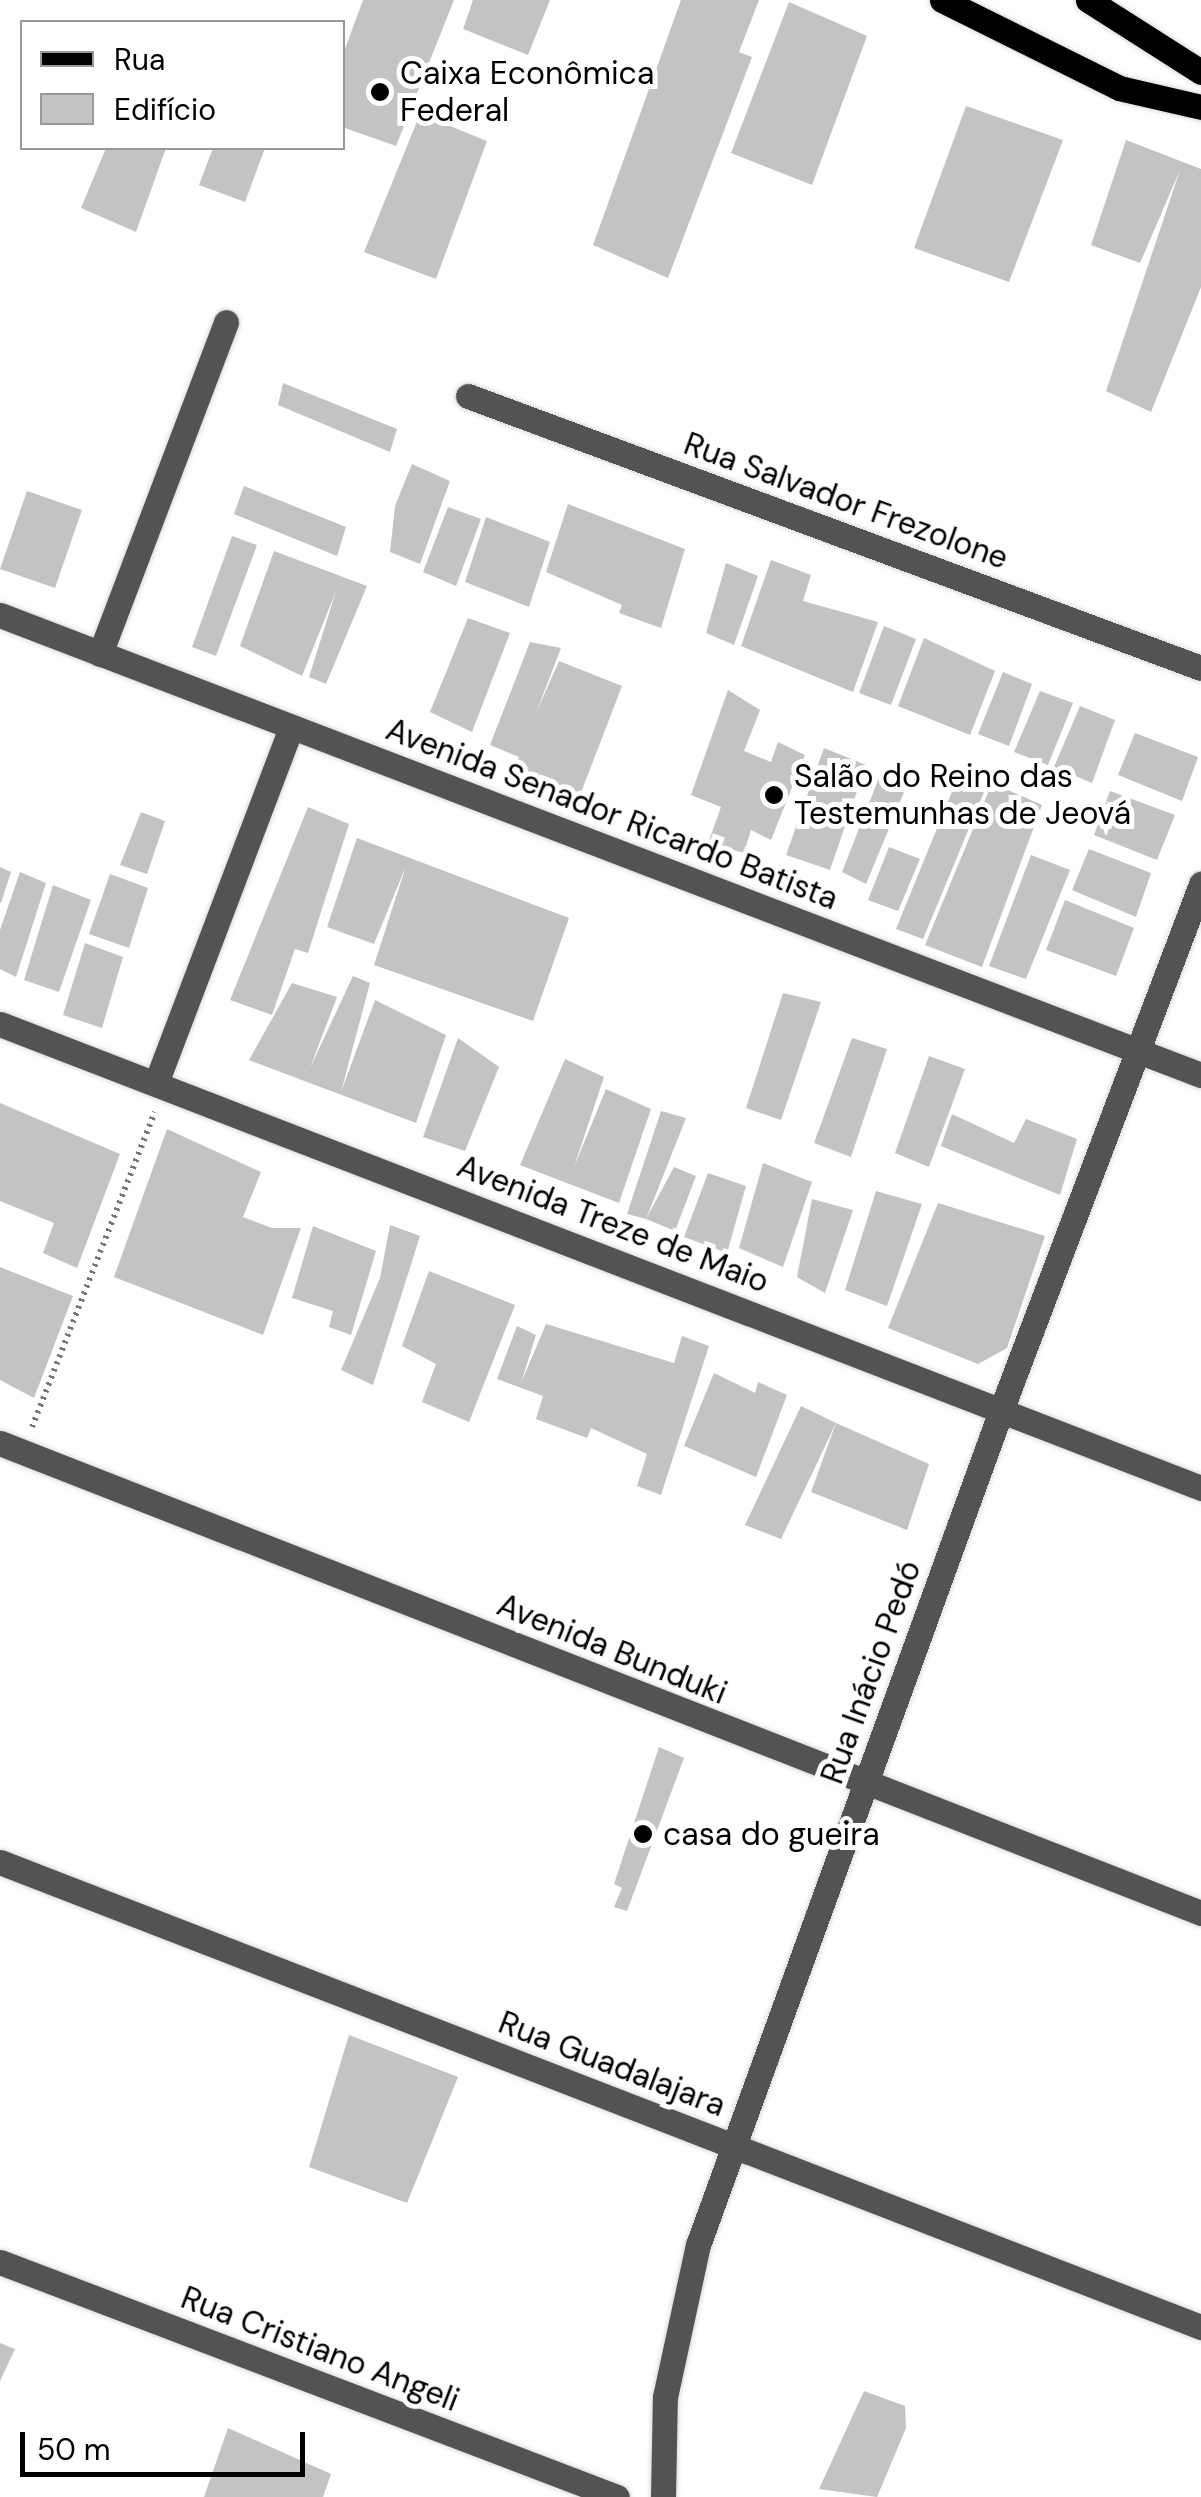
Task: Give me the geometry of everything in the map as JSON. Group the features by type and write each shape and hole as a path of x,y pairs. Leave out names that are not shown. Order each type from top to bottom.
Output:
{"main road":[{"path":"942,0 1119,88 1201,107"},
{"path":"1088,0 1201,72"}],"street":[{"path":"100,654 226,322"},
{"name":"Rua Salvador Frezolone","path":"468,396 1201,668"},
{"name":"Avenida Senador Ricardo Batista","path":"0,615 1201,1075"},
{"path":"161,1085 292,727"},
{"name":"Rua Inácio Pedó","path":"664,2497 672,2346 698,2245 1002,1408 1201,884"},
{"name":"Avenida Treze de Maio","path":"0,1024 1201,1488"},
{"name":"Avenida Bunduki","path":"11,1447 1201,1913"},
{"name":"Rua Guadalajara","path":"0,1862 1201,2327"},
{"name":"Rua Cristiano Angeli","path":"0,2262 617,2497"}],"path":[{"path":"11,1447 161,1085"}],"building":[{"name":"Caixa Econômica Federal","path":"363,0 454,0 396,146 345,128 345,49"},
{"path":"473,0 550,0 528,55 463,29"},
{"path":"681,0 759,0 739,52 752,57 668,278 593,245"},
{"path":"789,2 867,36 812,185 731,153"},
{"path":"966,106 1063,140 1009,282 914,248"},
{"path":"420,114 487,141 436,279 364,252"},
{"path":"1126,140 1201,169 1201,287 1151,412 1106,391 1180,170 1140,263 1091,245"},
{"path":"105,150 165,150 136,232 81,208"},
{"path":"212,150 264,150 245,202 199,185"},
{"path":"283,383 397,429 390,452 278,405"},
{"path":"412,464 450,481 420,564 390,552 395,506"},
{"path":"244,486 346,527 337,556 234,514"},
{"path":"27,491 82,510 55,588 0,569"},
{"path":"568,504 685,549 661,628 619,613 622,605 546,572"},
{"path":"448,507 481,519 456,586 423,572"},
{"path":"486,517 550,542 529,607 465,582"},
{"path":"232,536 257,545 216,656 192,647"},
{"path":"274,551 367,586 326,684 309,677 336,591 302,676 240,646"},
{"path":"771,560 811,575 803,601 878,622 853,692 741,646"},
{"path":"726,563 758,576 734,645 706,633"},
{"path":"468,618 510,633 472,732 430,712"},
{"path":"884,626 916,639 891,705 859,693"},
{"path":"924,638 995,671 970,735 898,706"},
{"path":"530,642 561,648 536,713 559,661 622,686 577,803 509,781 519,757 490,745"},
{"path":"1003,672 1032,684 1009,746 978,734"},
{"path":"728,690 760,710 744,751 771,762 778,742 805,755 771,840 751,830 744,853 708,843 721,807 691,795"},
{"path":"1040,691 1073,703 1048,765 1014,752"},
{"path":"1080,706 1115,720 1092,783 1054,767"},
{"path":"1135,733 1198,757 1182,801 1118,775"},
{"path":"824,748 866,765 830,870 786,855"},
{"path":"960,772 987,785 923,939 896,929"},
{"path":"880,775 907,785 866,884 842,872"},
{"path":"992,783 1042,805 982,967 925,945"},
{"path":"1110,791 1175,815 1157,860 1094,835"},
{"path":"308,807 349,824 308,953 295,949 272,1015 230,1000"},
{"path":"141,812 165,821 147,874 120,865"},
{"path":"357,838 569,918 533,1021 374,965 406,866 374,944 327,927"},
{"path":"889,847 920,859 898,911 868,900"},
{"path":"1089,849 1151,873 1136,917 1072,890"},
{"path":"1031,855 1070,870 1026,979 989,966"},
{"path":"0,867 11,872 1,903 0,903"},
{"path":"20,872 46,883 16,977 0,969 0,930"},
{"path":"110,874 148,888 129,948 89,934"},
{"path":"53,885 91,900 59,992 24,980"},
{"path":"1065,900 1134,928 1116,976 1046,950"},
{"path":"85,943 123,957 102,1028 63,1015"},
{"path":"353,976 370,983 341,1092 375,1000 446,1035 416,1123 249,1060 292,983 337,997 310,1068"},
{"path":"783,993 821,1002 781,1120 746,1108"},
{"path":"458,1038 499,1067 465,1151 423,1137"},
{"path":"852,1038 887,1049 851,1157 814,1143"},
{"path":"929,1056 965,1069 929,1167 895,1153"},
{"path":"565,1059 604,1077 574,1167 606,1089 651,1109 619,1203 520,1165"},
{"path":"0,1103 120,1154 77,1268 43,1253 54,1223 0,1201"},
{"path":"661,1111 686,1118 646,1219 627,1214"},
{"path":"952,1114 1014,1143 1026,1119 1077,1139 1060,1195 941,1146"},
{"path":"167,1129 261,1172 243,1217 272,1228 301,1228 263,1335 114,1277"},
{"path":"763,1163 812,1182 783,1267 739,1248"},
{"path":"674,1167 696,1176 675,1231 646,1219"},
{"path":"708,1173 746,1186 727,1253 684,1237"},
{"path":"876,1191 922,1204 887,1306 845,1290"},
{"path":"812,1199 853,1210 825,1293 797,1277"},
{"path":"938,1203 1045,1236 1007,1348 978,1364 888,1328"},
{"path":"390,1225 420,1236 373,1385 341,1370 380,1278"},
{"path":"313,1226 376,1251 351,1335 329,1327 333,1311 292,1298"},
{"path":"0,1267 73,1296 34,1398 0,1380"},
{"path":"429,1271 515,1305 469,1422 422,1402 436,1364 402,1346"},
{"path":"546,1324 674,1363 682,1336 709,1346 661,1495 637,1486 647,1454 591,1428 587,1438 536,1419 543,1396 497,1379 517,1326 536,1335 521,1383"},
{"path":"714,1373 755,1393 758,1382 787,1395 756,1477 684,1446"},
{"path":"801,1406 836,1423 781,1539 745,1525"},
{"path":"836,1423 929,1464 907,1530 811,1492"},
{"name":"casa do gueira","path":"659,1747 684,1758 627,1911 614,1907 622,1888 614,1884"},
{"path":"349,2035 458,2077 407,2203 309,2167"},
{"path":"0,2343 15,2349 0,2381"},
{"path":"864,2391 905,2406 906,2428 877,2497 819,2489"},
{"path":"228,2428 331,2474 323,2497 204,2497"}],"place":[{"name":"Caixa Econômica Federal","path":"380,92"},
{"name":"Salão do Reino das Testemunhas de Jeová","path":"774,795"},
{"name":"casa do gueira","path":"643,1834"}]}
